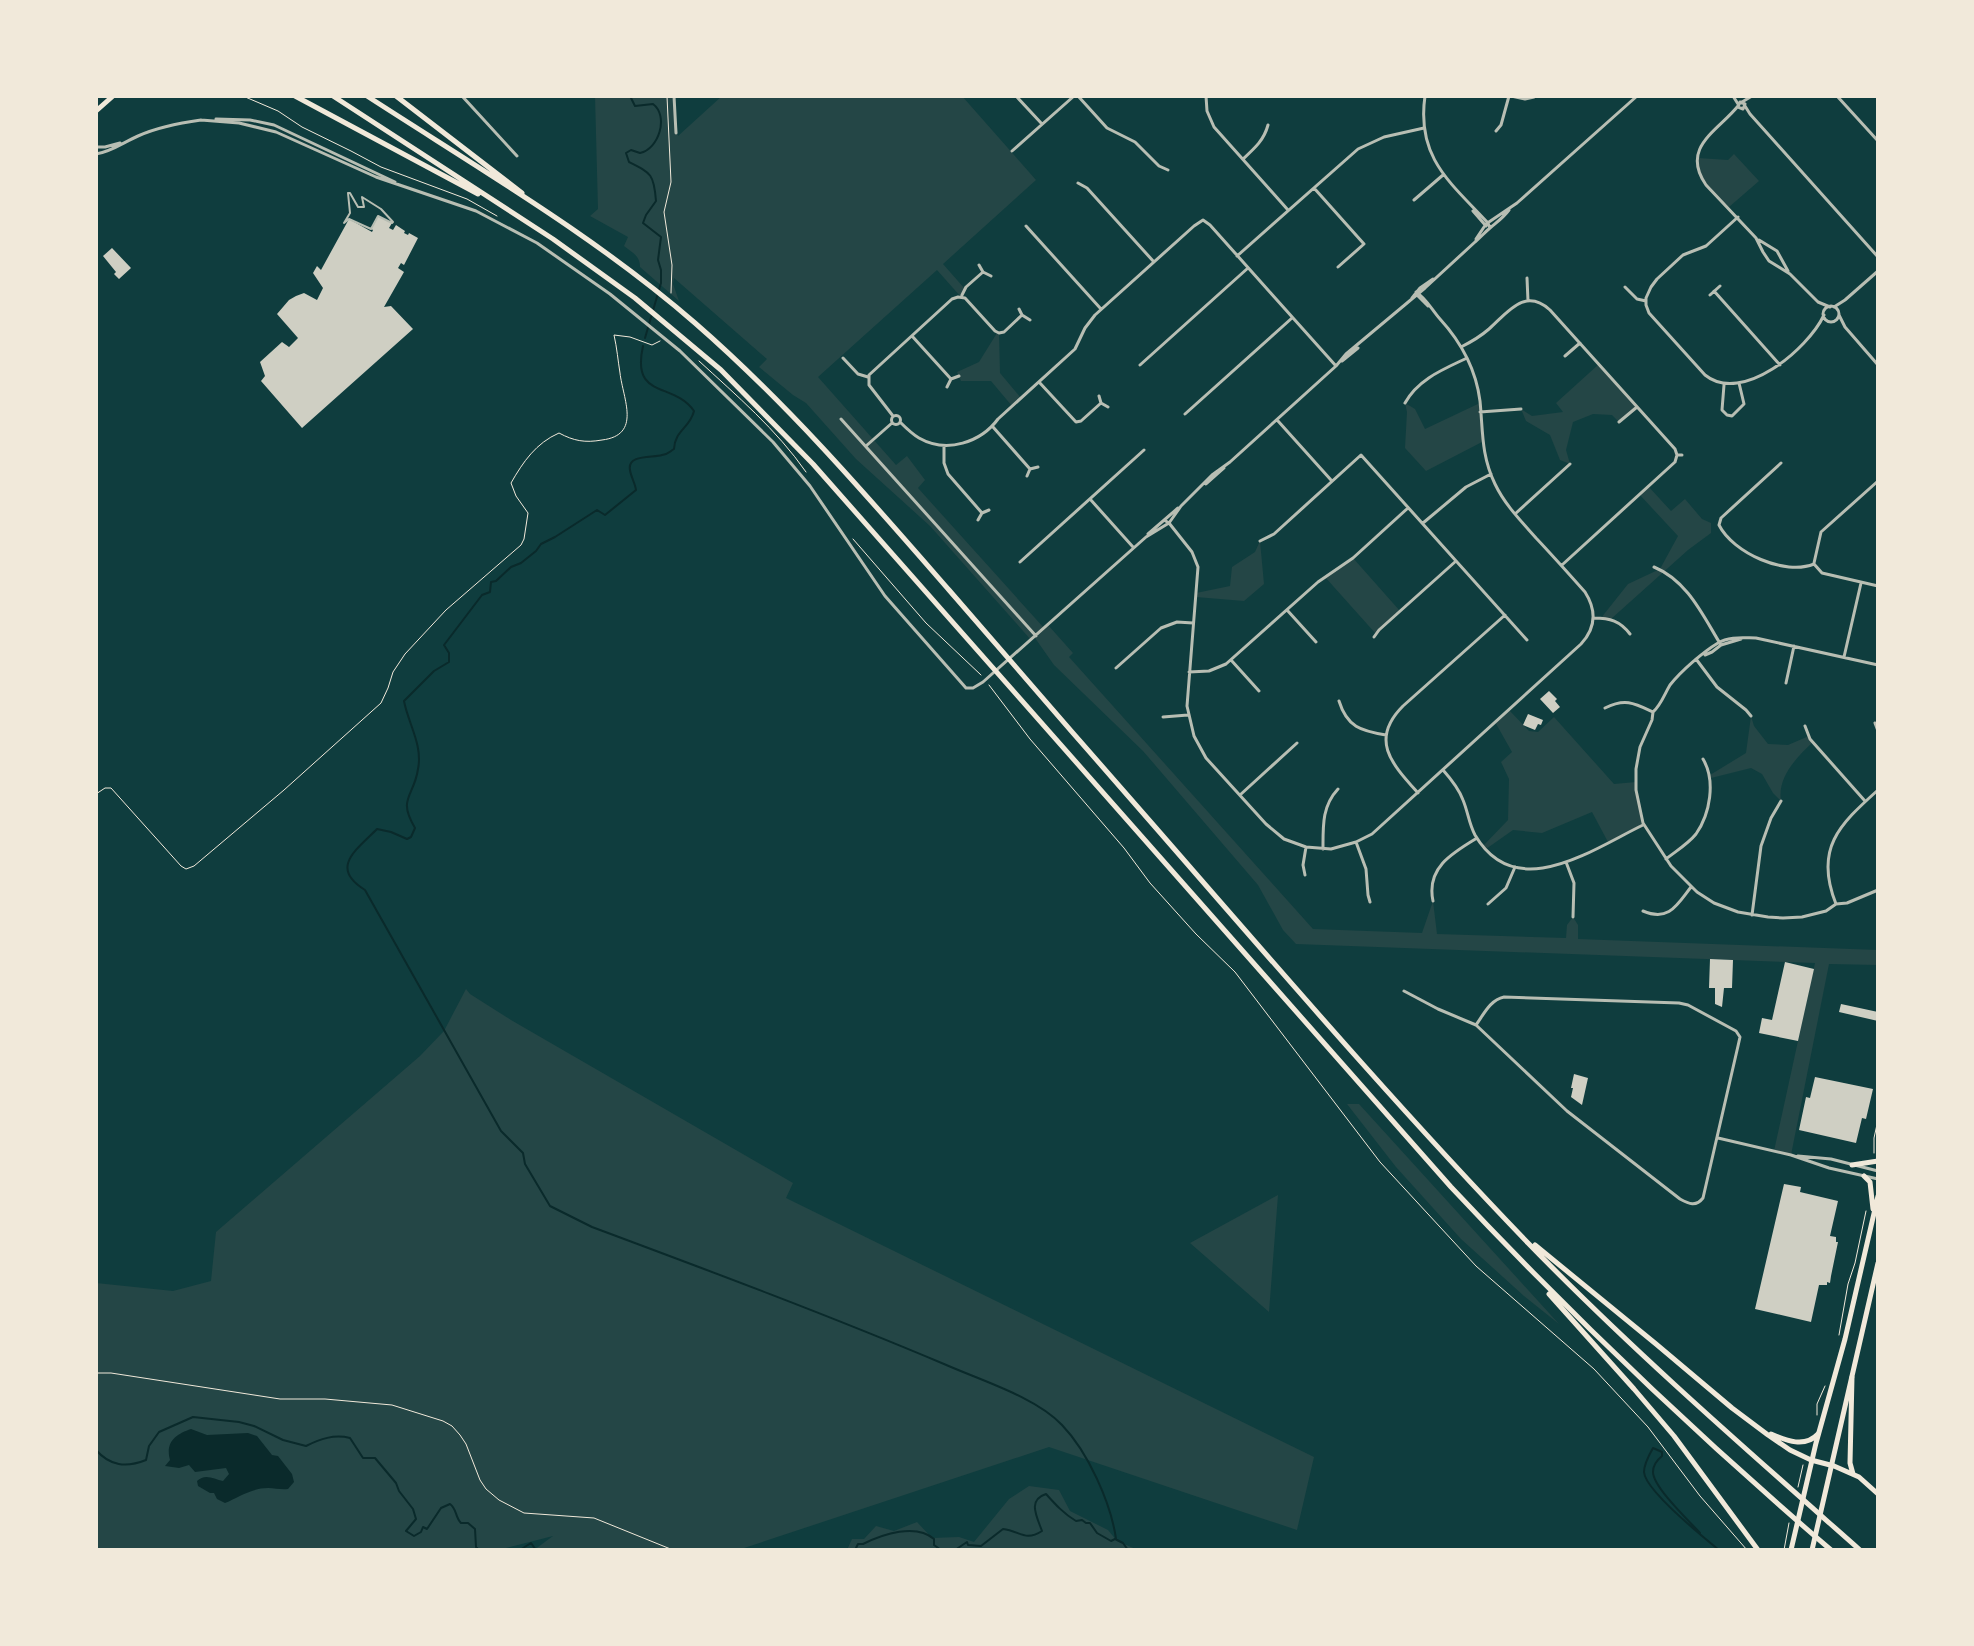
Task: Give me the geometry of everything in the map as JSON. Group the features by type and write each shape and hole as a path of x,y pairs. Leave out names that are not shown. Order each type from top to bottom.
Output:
{"main road":[{"path":"96,111 113,96"},
{"path":"295,96 505,208"},
{"path":"333,96 582,259 668,324 750,399 813,464 1451,1187 1587,1335 1661,1420 1758,1550"},
{"path":"367,96 546,212"},
{"path":"396,96 546,212 671,302 743,366 821,445 892,524 1355,1055 1524,1238 1648,1360 1860,1550"},
{"path":"1852,1165 1877,1159"},
{"path":"1864,1176 1870,1182 1874,1214"},
{"path":"1451,1187 1628,1367 1831,1550"},
{"path":"1791,1550 1878,1196"},
{"path":"1524,1238 1552,1257 1760,1429 1811,1460 1854,1475 1878,1494"},
{"path":"1812,1550 1878,1263"},
{"path":"1852,1377 1850,1463 1854,1475"},
{"path":"1760,1429 1792,1442 1809,1441 1818,1434"}],"street":[{"path":"462,96 517,156"},
{"path":"674,96 676,133"},
{"path":"1016,96 1042,124"},
{"path":"1012,151 1076,96 1107,128 1135,142 1159,166 1168,170"},
{"path":"1206,96 1212,124 1288,210"},
{"path":"1425,96 1424,128 1430,151 1443,175 1487,226"},
{"path":"1496,131 1501,125 1510,96 1534,97"},
{"path":"201,120 239,123 276,132 366,173 476,211 515,230 559,258 632,311 745,412 787,457 885,596 959,682 966,688 973,688 1022,649 1153,528 1166,523 1170,513 1214,473 1352,354 1475,242 1487,226 1500,221 1637,96"},
{"path":"1734,96 1878,257"},
{"path":"1751,96 1701,144 1698,152 1700,175 1756,238 1769,261 1790,274 1818,302 1831,322 1845,327"},
{"path":"1837,96 1878,141"},
{"path":"96,154 166,126 201,120 236,119 263,122 289,131 409,188"},
{"path":"1243,159 1259,144 1268,125"},
{"path":"1237,256 1365,145 1391,135 1424,128"},
{"path":"96,147 128,141"},
{"path":"310,147 313,142"},
{"path":"1414,200 1443,175"},
{"path":"1078,183 1087,188 1154,262"},
{"path":"1314,188 1364,244 1338,267"},
{"path":"348,193 358,207 364,207 362,197 388,216 392,223 378,216 371,229 349,219 344,223 350,213 348,193"},
{"path":"1738,217 1706,246 1683,255 1651,287 1646,301 1649,313 1711,380 1725,385 1739,383 1780,365 1818,327 1825,309 1845,300 1878,271"},
{"path":"893,416 899,417 900,422 918,438 944,446 969,441 993,427 1075,349 1088,324 1101,309 1203,220 1336,366"},
{"path":"1026,226 1101,309"},
{"path":"1756,238 1777,251 1790,274"},
{"path":"1761,249 1767,244"},
{"path":"1778,268 1784,262"},
{"path":"979,265 983,272 991,276"},
{"path":"1140,365 1248,268"},
{"path":"961,297 966,287 983,272"},
{"path":"1527,278 1528,301"},
{"path":"1710,295 1720,286"},
{"path":"1625,287 1637,299 1646,301"},
{"path":"1714,291 1780,365"},
{"path":"1166,523 1197,562 1187,699 1196,741 1206,758 1284,839 1306,847 1338,848 1377,830 1584,641 1594,618 1588,596 1504,499 1491,474 1482,442 1475,380 1467,358 1450,330 1417,294"},
{"path":"868,377 952,299 965,298 998,333 1004,332 1022,315"},
{"path":"1818,327 1831,322 1839,314 1845,300"},
{"path":"1461,347 1480,336 1516,305 1528,301 1541,303 1680,455 1561,565"},
{"path":"1818,302 1832,307 1839,314 1845,327 1878,365"},
{"path":"1019,309 1030,320"},
{"path":"1185,414 1292,317"},
{"path":"912,336 951,379"},
{"path":"1565,356 1580,343"},
{"path":"843,358 858,374 868,377"},
{"path":"1405,403 1412,392 1429,378 1467,358"},
{"path":"947,387 951,379 959,376"},
{"path":"866,446 892,423 893,416 870,387 868,377"},
{"path":"1039,382 1076,422 1101,403"},
{"path":"1725,385 1722,410 1732,416 1744,404 1739,383"},
{"path":"1099,396 1101,403 1108,407"},
{"path":"1619,422 1637,407"},
{"path":"1480,412 1521,409"},
{"path":"841,419 1036,636"},
{"path":"1276,420 1331,480"},
{"path":"892,423 896,425 900,422"},
{"path":"993,427 1030,469"},
{"path":"944,446 947,472 982,513"},
{"path":"1020,562 1144,450"},
{"path":"1260,541 1274,534 1361,455 1527,640"},
{"path":"1719,523 1781,463"},
{"path":"1515,514 1570,464"},
{"path":"1030,469 1038,467"},
{"path":"1027,476 1030,469"},
{"path":"1423,524 1466,487 1491,474"},
{"path":"1814,564 1821,532 1878,481"},
{"path":"1090,499 1134,548"},
{"path":"1189,672 1209,671 1231,660 1408,508"},
{"path":"978,520 982,513 989,510"},
{"path":"1711,523 1719,523"},
{"path":"1719,523 1734,545 1757,558 1800,568 1814,564"},
{"path":"1374,637 1456,561"},
{"path":"1814,564 1822,573 1878,586"},
{"path":"1654,567 1665,572 1695,601 1720,644"},
{"path":"1844,657 1861,582"},
{"path":"1287,610 1316,642"},
{"path":"1418,793 1388,754 1386,735 1391,720 1399,709 1505,615"},
{"path":"1594,618 1614,620 1630,634"},
{"path":"1116,668 1161,628 1177,622 1193,623"},
{"path":"1878,665 1756,638 1720,644 1712,652 1696,659 1668,689 1653,712 1640,747 1636,769 1637,798 1644,825 1666,859 1691,887 1714,903 1752,915 1802,917 1878,890"},
{"path":"1786,683 1794,646"},
{"path":"1696,659 1717,687 1751,716"},
{"path":"1231,660 1259,691"},
{"path":"1339,701 1346,717 1355,726 1367,732 1386,735"},
{"path":"1605,708 1622,702 1653,712"},
{"path":"1163,717 1188,715"},
{"path":"1875,723 1878,731"},
{"path":"1805,726 1810,739 1865,801"},
{"path":"1240,795 1297,743"},
{"path":"1666,859 1691,839 1703,820 1711,780 1709,768 1703,759"},
{"path":"1443,770 1460,794 1477,838 1496,858 1515,867 1540,870 1566,862 1644,825"},
{"path":"1323,849 1324,814 1329,799 1338,789"},
{"path":"1836,904 1828,872 1832,844 1847,818 1878,790"},
{"path":"1752,915 1761,846 1781,801"},
{"path":"1433,901 1431,887 1439,868 1452,853 1477,838"},
{"path":"1356,842 1366,869 1370,902"},
{"path":"1305,875 1306,847"},
{"path":"1566,862 1574,881 1573,917"},
{"path":"1488,904 1506,888 1515,867"},
{"path":"1643,911 1659,915 1669,912 1691,887"},
{"path":"1404,991 1476,1025 1569,1113 1686,1203 1697,1204 1705,1195 1739,1033 1679,1003 1504,997 1492,1003 1476,1025"},
{"path":"1718,1138 1878,1171"},
{"path":"1794,1155 1829,1168 1878,1179"}],"path":[{"path":"243,96 402,176"},
{"path":"667,96 671,182 664,212 672,274 671,302"},
{"path":"96,794 111,788 181,866 186,869 194,866 381,703 393,672 434,621 513,553 524,539 528,513 511,483 537,446 559,433 574,441 587,442 606,440 625,430 628,414 614,335 652,345 663,339"},
{"path":"698,360 786,447 811,480"},
{"path":"847,533 926,623 982,676"},
{"path":"991,687 1030,739 1124,848 1150,883 1235,972 1380,1162 1476,1266 1594,1369 1648,1427 1700,1496 1747,1550"},
{"path":"1877,1159 1874,1141 1878,1120"},
{"path":"1839,1338 1867,1207"},
{"path":"96,1373 280,1399 325,1399 392,1405 452,1426 466,1444 486,1489 524,1513 594,1518 673,1550"},
{"path":"1817,1419 1817,1404 1827,1382"},
{"path":"1740,1550 1744,1546"}],"shaded area":[{"path":"595,96 674,96 678,136 722,96 962,96 1036,180 943,264 965,289 961,297 937,270 818,377 896,465 907,456 925,480 918,488 1044,628 1048,625 1073,653 1069,657 1313,929 1422,933 1433,901 1437,934 1566,938 1567,925 1573,917 1578,925 1578,939 1878,950 1878,965 1829,964 1791,1155 1774,1151 1815,963 1296,944 1283,930 1258,885 1143,751 1054,665 1035,638 1031,640 930,526 856,459 806,403 759,367 767,359 674,278 679,301 640,267 637,257 624,246 628,237 590,216 598,209"},
{"path":"1734,154 1759,181 1729,207 1704,181 1698,158 1728,160"},
{"path":"997,333 1000,373 1021,398 1012,406 991,381 961,381 957,372 979,362"},
{"path":"1599,364 1637,407 1619,422 1612,415 1593,414 1573,422 1566,450 1570,464 1560,460 1550,435 1526,421 1521,409 1532,416 1563,412 1556,403"},
{"path":"1405,403 1415,409 1425,429 1480,403 1482,442 1426,471 1405,448"},
{"path":"1648,486 1671,511 1685,499 1702,519 1711,523 1711,533 1611,619 1601,618 1628,584 1660,569 1678,536 1639,494"},
{"path":"1260,541 1264,584 1244,601 1196,597 1196,593 1230,586 1232,567 1255,552"},
{"path":"1353,558 1400,611 1376,634 1325,577"},
{"path":"1509,710 1529,731 1538,732 1554,717 1614,784 1636,782 1644,825 1608,842 1592,812 1542,833 1513,830 1486,849 1483,846 1508,820 1509,779 1501,762 1512,752 1495,722"},
{"path":"1751,716 1754,726 1768,744 1788,745 1809,736 1813,742 1785,776 1781,801 1762,774 1751,768 1711,778 1710,775 1746,753"},
{"path":"466,989 511,1020 793,1183 786,1198 1314,1457 1297,1530 1049,1447 738,1550 534,1550 553,1536 498,1550 96,1550 96,1283 173,1291 211,1281 216,1232 420,1056 444,1031"},
{"path":"1347,1104 1359,1104 1559,1324 1461,1239 1396,1167"},
{"path":"1278,1195 1269,1312 1190,1243"},
{"path":"191,1429 207,1435 248,1433 257,1436 272,1455 278,1456 292,1474 294,1482 288,1489 256,1490 225,1503 217,1499 214,1493 198,1486 197,1481 206,1477 223,1481 229,1474 226,1468 195,1472 189,1465 179,1468 165,1466 170,1460 170,1444 181,1433"},
{"path":"1029,1486 1059,1490 1070,1511 1108,1530 1117,1541 1138,1550 847,1550 852,1539 864,1539 876,1526 894,1531 917,1522 932,1538 959,1537 974,1542 1009,1499"}],"building":[{"path":"378,216 392,223 389,228 393,230 396,225 404,233 418,238 404,265 401,263 398,268 404,272 384,307 391,306 413,329 302,428 261,381 265,376 260,362 282,342 289,347 298,338 277,314 289,300 304,293 317,300 323,288 313,273 317,266 321,270 349,219 372,232"},
{"path":"112,248 131,268 119,279 103,256"},
{"path":"1549,691 1560,707 1553,713 1540,699"},
{"path":"1528,714 1543,720 1535,730 1523,725"},
{"path":"1710,959 1733,960 1732,988 1724,988 1722,1007 1715,1004 1715,988 1709,988"},
{"path":"1785,962 1814,969 1798,1041 1759,1033 1762,1018 1772,1020"},
{"path":"1841,1004 1878,1012 1878,1021 1839,1012"},
{"path":"1574,1074 1588,1078 1582,1105 1571,1097"},
{"path":"1815,1077 1873,1089 1856,1143 1799,1130 1806,1097 1810,1098"},
{"path":"1784,1184 1801,1187 1800,1192 1838,1201 1830,1236 1836,1237 1838,1242 1830,1283 1819,1285 1811,1322 1755,1309"}],"waterway":[{"path":"630,96 635,106 653,104 658,109 661,124 657,139 647,150 626,153 629,162 647,172 652,180 656,201 643,223 661,237 658,260 661,283 645,338"},
{"path":"643,346 643,375 656,388 685,402 694,411 692,417 677,437 674,449 666,454 632,461 630,470 636,490 605,515 597,510 541,544 521,563 491,582 490,592 482,595 444,645 449,653 449,662 434,671 404,701 419,760 407,804 415,828 411,837 407,839 377,829 354,852 347,867 349,874 365,890 501,1131 523,1153 525,1164 550,1206 592,1227 900,1346 1038,1406 1062,1425 1081,1449 1097,1479 1116,1539"},
{"path":"96,1450 113,1462 125,1465 139,1463 146,1460 149,1446 159,1432 193,1417 239,1422 306,1446 327,1438 350,1438 363,1458 375,1458 413,1509 416,1519 406,1531 414,1536 423,1527 427,1529 441,1508 450,1504 461,1523 468,1523 475,1529 479,1550"},
{"path":"1700,1533 1659,1486 1653,1469 1662,1452 1653,1448 1644,1469 1647,1480 1676,1513 1719,1550"},
{"path":"955,1550 967,1542 968,1545 981,1546 1003,1529 1027,1536 1042,1531 1035,1505 1046,1494 1076,1521 1090,1523 1097,1533 1111,1541 1115,1539 1123,1543 1128,1550"},
{"path":"855,1550 858,1544 909,1531 927,1534 941,1550"},
{"path":"520,1550 531,1543 536,1550"}]}
